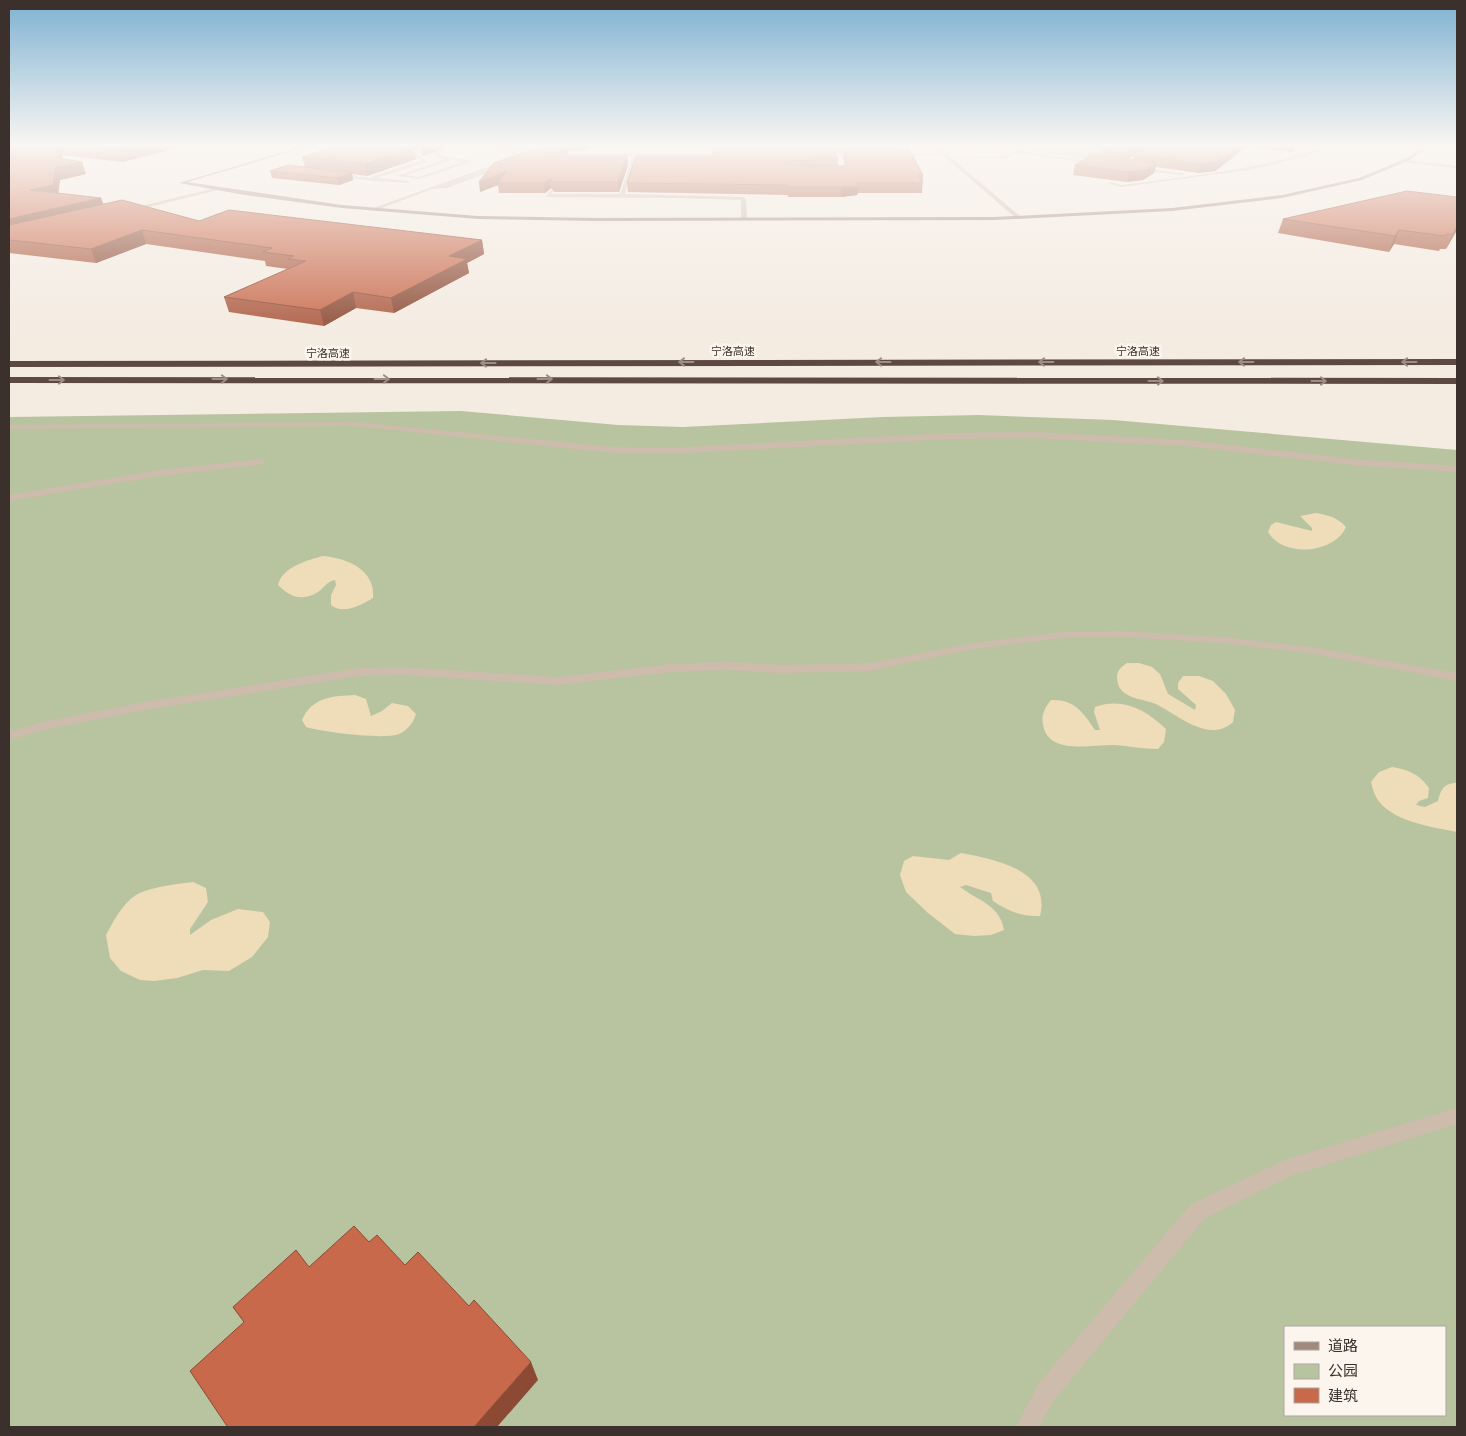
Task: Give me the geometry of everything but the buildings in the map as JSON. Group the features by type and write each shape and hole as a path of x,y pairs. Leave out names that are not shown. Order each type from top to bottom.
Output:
{"highway":[{"name":"宁洛高速","path":"9,364 1457,362"},
{"path":"9,380 1457,381"}],"street":[{"path":"412,212 475,217 744,219 1019,218 1137,212"},
{"path":"744,212 744,219"},
{"path":"1012,212 1019,218"},
{"path":"9,427 354,424 586,447 668,451 929,437 1034,435 1184,443 1353,462 1457,470"},
{"path":"9,498 160,473 261,462"},
{"path":"9,736 42,726 139,707 359,672 402,671 558,681 690,667 726,666 781,669 870,667 973,646 1061,635 1121,634 1222,640 1310,650 1457,677"},
{"path":"1027,1427 1047,1392 1150,1266 1198,1211 1287,1168 1457,1116"}],"green space":[{"path":"461,411 618,425 683,427 883,417 979,415 1113,420 1457,450 1457,1427 9,1427 9,417"}],"sand":[{"path":"1316,513 1332,517 1346,527 1340,536 1331,543 1320,547 1296,549 1285,546 1275,540 1268,532 1271,525 1276,522 1312,531 1312,528 1300,516"},
{"path":"323,556 341,559 358,567 370,580 373,588 373,598 352,608 341,609 331,605 331,595 336,585 335,580 307,597 296,597 287,593 278,585 285,573 296,565"},
{"path":"1127,663 1139,663 1152,667 1160,674 1168,694 1195,710 1196,705 1178,689 1178,683 1183,676 1199,676 1213,681 1226,694 1235,710 1233,722 1224,728 1204,729 1156,704 1131,697 1121,690 1117,678 1120,669"},
{"path":"355,695 366,699 371,716 382,711 392,703 408,706 416,714 415,717 405,731 391,736 353,735 314,729 306,727 302,720 306,712 317,702 331,697"},
{"path":"1051,700 1072,704 1082,712 1095,730 1100,730 1094,712 1095,707 1115,704 1134,707 1150,716 1166,729 1164,742 1158,749 1115,745 1062,745 1047,735 1043,725 1044,711"},
{"path":"1392,767 1413,773 1429,788 1428,798 1419,801 1416,805 1425,807 1438,801 1440,793 1446,786 1457,783 1457,832 1401,818 1383,805 1376,797 1371,782 1379,772"},
{"path":"961,853 1004,863 1029,877 1037,888 1041,900 1040,916 1021,914 1004,908 993,901 991,893 966,885 960,887 993,909 1002,922 1004,930 991,935 955,934 928,913 906,892 900,875 904,861 913,856 949,860"},
{"path":"193,882 206,888 208,902 190,929 190,935 211,920 238,909 263,912 270,922 268,937 252,957 229,971 203,970 177,978 154,981 140,980 121,971 110,958 106,935 122,908 142,892 164,886"}]}
